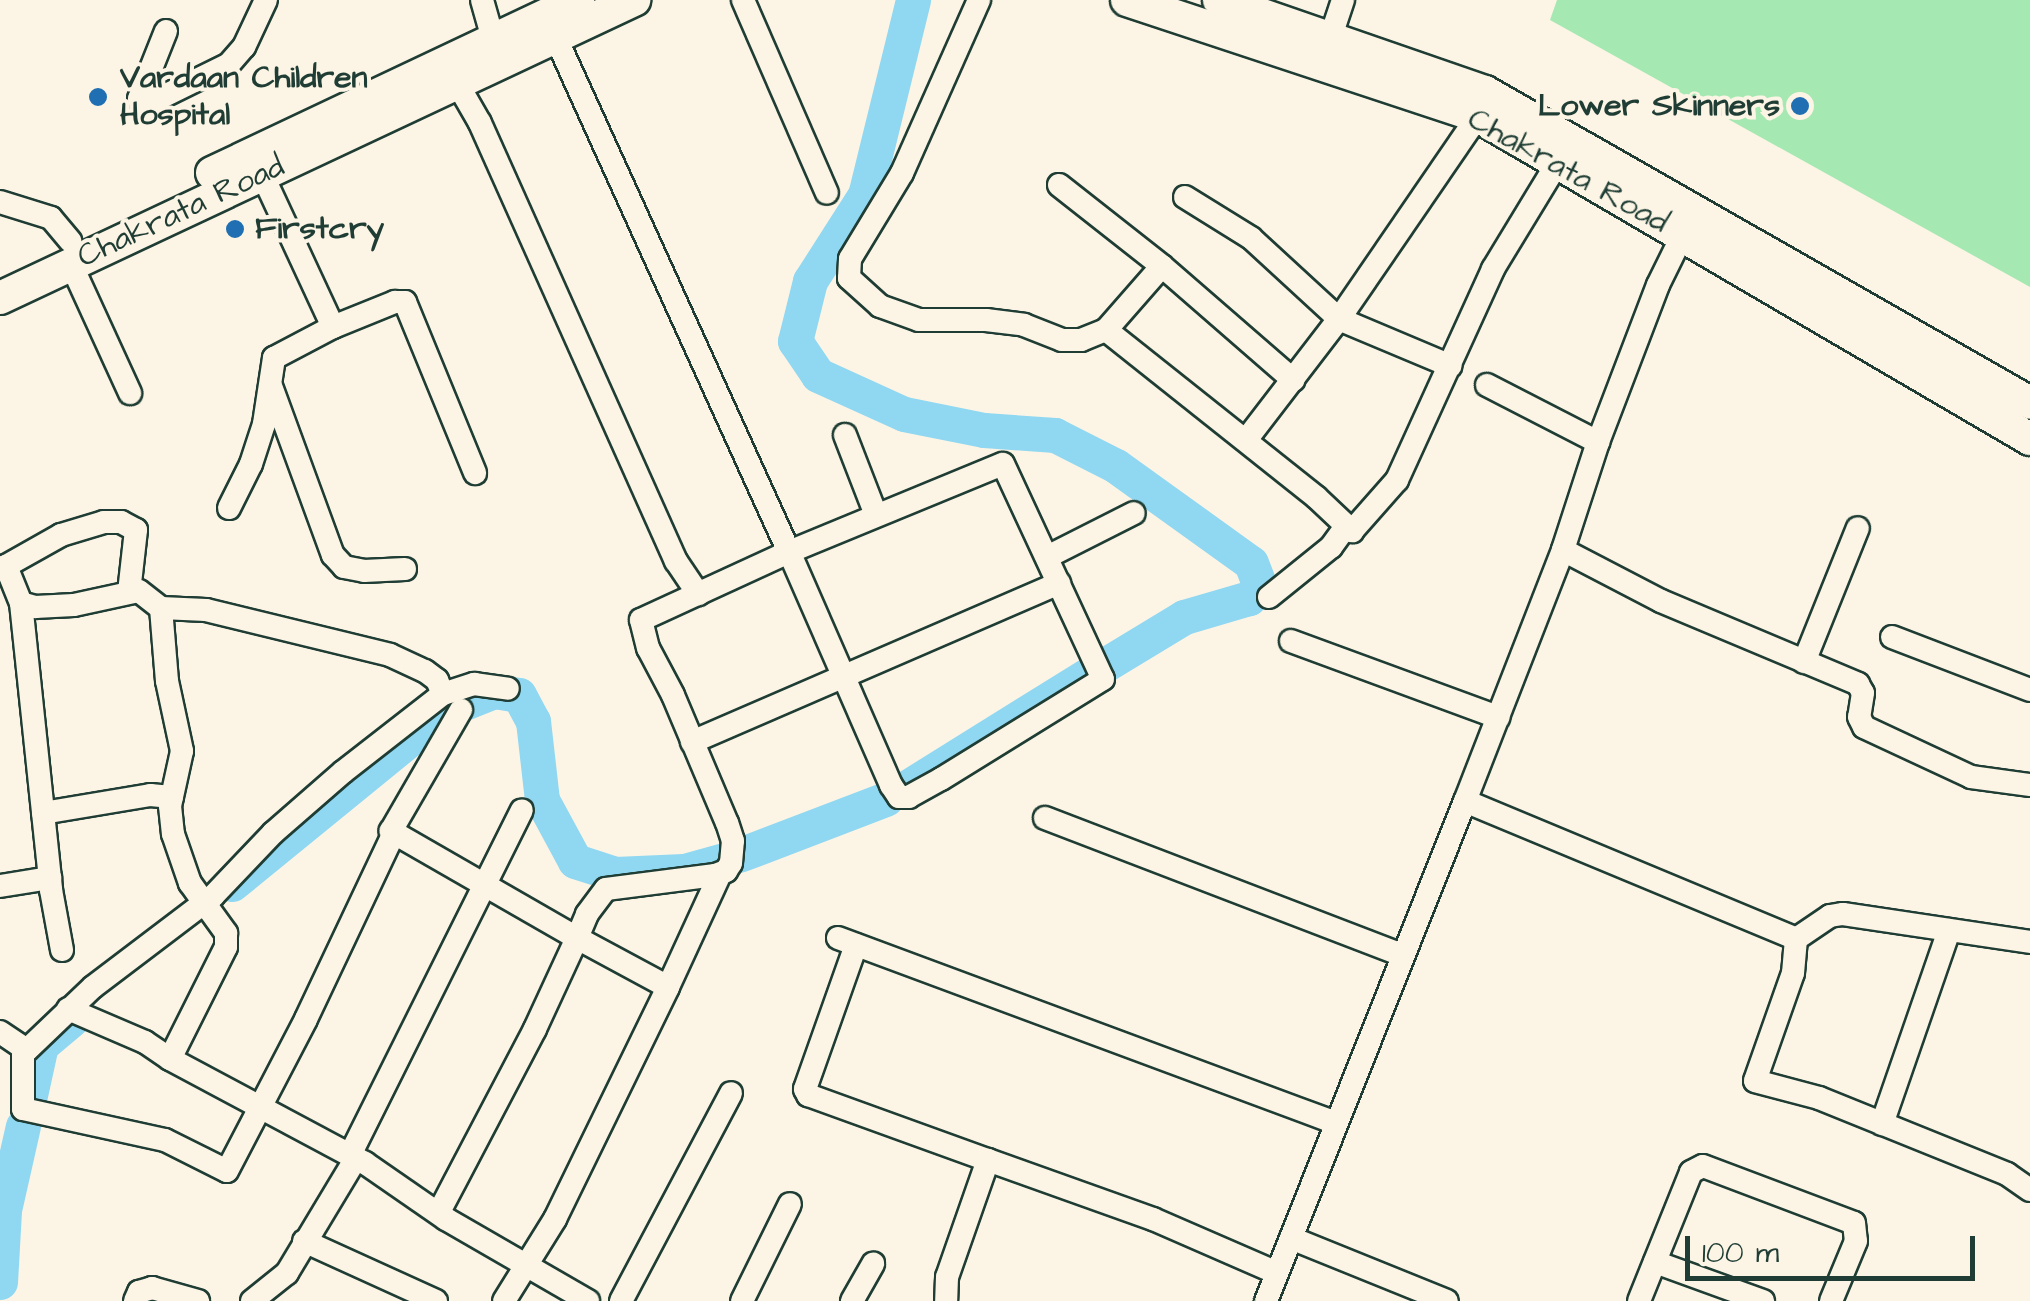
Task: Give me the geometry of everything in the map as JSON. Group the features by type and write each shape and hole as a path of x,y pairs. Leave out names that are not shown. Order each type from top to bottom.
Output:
{"main road":[{"name":"Chakrata Road","path":"0,273 70,253 262,174 457,82 550,26 578,0"},
{"name":"Chakrata Road","path":"0,298 70,253 493,39 634,0"},
{"name":"Chakrata Road","path":"1127,0 1478,116 1558,162 1689,223 2030,403"},
{"name":"Chakrata Road","path":"1220,0 1485,92 2030,440"}],"street":[{"path":"166,31 140,99 160,98 229,64 244,47 266,0"},
{"path":"482,0 493,39"},
{"path":"743,0 827,193"},
{"path":"979,0 902,172 850,259 849,278 880,306 919,320 986,320 1024,325 1062,340 1081,340 1106,330 1162,266"},
{"path":"1330,38 1343,0"},
{"path":"439,1212 535,1030 593,902 606,889 720,874 730,867 733,841 639,622 788,552 1003,464 1103,679 909,798 899,798 890,786 788,552 550,26"},
{"path":"457,82 480,123 676,561 698,594"},
{"path":"1246,440 1338,319 1478,116"},
{"path":"1106,330 1354,530 1391,489 1493,269 1558,162"},
{"path":"262,174 333,327"},
{"path":"1058,185 1162,266 1293,380"},
{"path":"1185,197 1251,238 1338,319 1450,366"},
{"path":"0,202 51,218 70,253 130,394"},
{"path":"1266,1301 1563,550 1598,442 1689,223"},
{"path":"229,508 251,464 274,358 333,327 394,302 405,302 476,474"},
{"path":"270,383 333,555 344,567 364,572 405,569"},
{"path":"1486,385 1598,442"},
{"path":"845,434 876,515"},
{"path":"1048,557 1134,513"},
{"path":"62,950 50,878 21,603 3,567 61,536 104,522 121,522 136,530 129,592"},
{"path":"1269,597 1330,547 1346,526"},
{"path":"1804,662 1858,528"},
{"path":"1563,550 1661,601 1863,688 1858,717 1864,727 1971,777 2030,785"},
{"path":"692,742 1059,583"},
{"path":"21,603 74,605 129,592 153,597 161,608 167,680 182,738 182,762 172,797 173,834 190,883 226,934 226,947 170,1059"},
{"path":"161,608 206,610 390,655 438,680 452,702"},
{"path":"1892,637 2030,690"},
{"path":"1291,641 1498,717"},
{"path":"394,833 233,1166 223,1170 165,1140 23,1109 23,1052 68,1009 204,902 273,833 474,684 508,689"},
{"path":"452,702 391,831 668,987"},
{"path":"43,812 150,796 172,797"},
{"path":"1465,801 1796,939"},
{"path":"252,1301 286,1273 353,1157 486,885 502,844 522,810"},
{"path":"1045,818 1402,955"},
{"path":"504,1301 555,1220 720,874"},
{"path":"0,886 50,878"},
{"path":"1796,939 1830,916 1844,914 2030,942"},
{"path":"1882,1124 1949,930"},
{"path":"1796,939 1793,973 1755,1081 1818,1098 2007,1174 2030,1190"},
{"path":"1277,1274 1153,1220 808,1095 804,1089 847,942 1336,1123"},
{"path":"68,1009 145,1042 259,1110 353,1157 525,1266 588,1301"},
{"path":"0,1032 23,1052"},
{"path":"621,1301 731,1093"},
{"path":"946,1301 947,1277 988,1160"},
{"path":"1639,1301 1690,1172 1703,1166 1717,1168 1854,1223 1856,1241 1831,1301"},
{"path":"742,1301 790,1204"},
{"path":"1291,1238 1447,1301"},
{"path":"304,1240 436,1301"},
{"path":"1655,1262 1762,1301"},
{"path":"852,1301 873,1264"},
{"path":"135,1301 146,1288 170,1290 198,1301"}],"green space":[{"path":"1557,0 2030,0 2030,287 1550,20"}],"waterway":[{"path":"913,0 865,195 810,281 795,341 818,375 904,414 984,430 1055,435 1116,466 1251,563 1260,587 1249,598 1184,617 1103,666"},
{"path":"901,791 1087,675"},
{"path":"232,884 444,711 494,691 519,695 533,721 542,800 575,861 615,874 684,871 724,860"},
{"path":"739,855 886,799"},
{"path":"30,1095 41,1045 72,1019"},
{"path":"0,1282 4,1210 23,1126"}],"place":[{"name":"Vardaan Children Hospital","path":"98,97"},
{"name":"Lower Skinners","path":"1800,106"},
{"name":"Firstcry","path":"235,229"}]}
